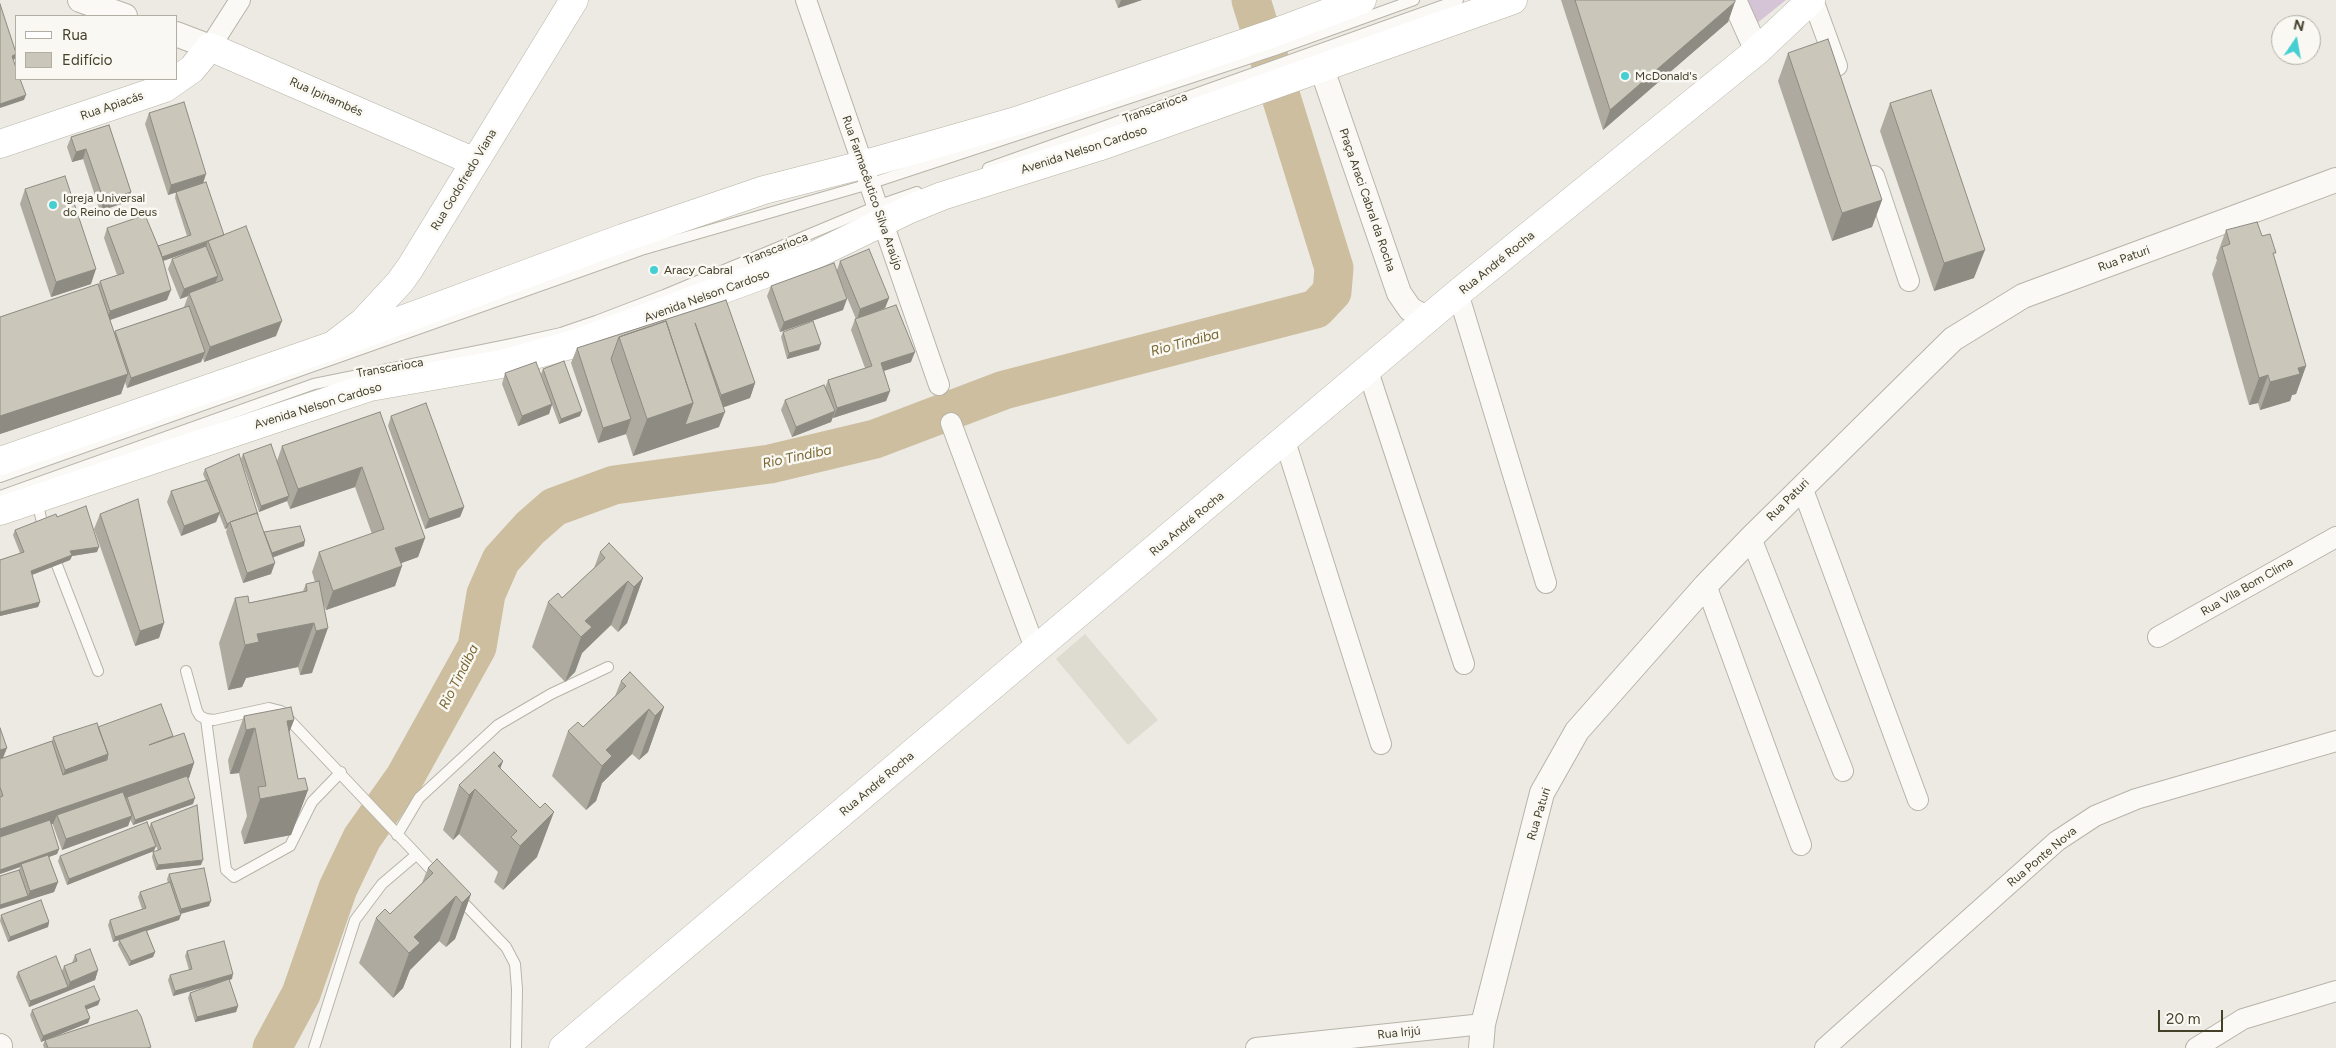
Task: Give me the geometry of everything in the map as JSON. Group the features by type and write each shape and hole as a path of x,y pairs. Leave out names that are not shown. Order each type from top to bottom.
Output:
{"main road":[{"name":"Rua Godofredo Viana","path":"334,345 363,322 400,282 574,0"},
{"path":"0,461 334,345 623,238 764,190 866,175 1016,121 1263,45 1362,0"},
{"name":"Avenida Nelson Cardoso","path":"0,511 40,511 370,387 502,364 577,343 811,257 880,214 1098,146 1273,75 1322,69 1513,0"},
{"name":"Rua André Rocha","path":"564,1048 1428,319 1757,51 1812,0"},
{"name":"Rua Apiacás","path":"178,79 192,69 210,46"},
{"name":"Rua Ipinambés","path":"210,46 475,162"},
{"name":"Rua Apiacás","path":"0,144 165,88 176,80"}],"street":[{"path":"80,0 123,15"},
{"path":"210,46 240,0"},
{"name":"Rua Farmacêutico Silva Araújo","path":"806,0 939,385"},
{"path":"1734,0 1757,51"},
{"path":"1812,0 1842,83"},
{"name":"Rua Ipinambés","path":"178,35 210,46"},
{"name":"Praça Araci Cabral da Rocha","path":"1322,69 1399,293 1410,309 1428,319"},
{"path":"1868,158 1909,281"},
{"name":"Rua Paturi","path":"1481,1048 1483,1024 1542,794 1577,731 1750,538 1953,339 2023,296 2336,180"},
{"path":"1458,294 1546,584"},
{"path":"1368,371 1464,664"},
{"path":"950,423 1036,651"},
{"path":"1285,441 1381,744"},
{"path":"1802,487 1918,800"},
{"name":"Rua Vila Bom Clima","path":"2158,637 2336,537"},
{"path":"1750,538 1843,771"},
{"path":"1706,585 1801,845"},
{"name":"Rua Ponte Nova","path":"1825,1048 2058,841 2094,816 2136,799 2336,741"},
{"path":"2196,1048 2244,1019 2336,991"},
{"name":"Rua Irijú","path":"1256,1048 1483,1024"}],"lane":[{"path":"1263,45 1414,0"},
{"name":"Transcarioca","path":"981,170 1273,75 1458,0"},
{"name":"Transcarioca","path":"0,477 641,250 866,175"},
{"name":"Transcarioca","path":"0,496 314,384 512,344 596,321 708,277 880,214 929,188"},
{"path":"57,565 98,671"},
{"path":"394,832 419,798 498,725 551,694 608,667"},
{"path":"186,671 197,711 200,716 206,719 214,720 275,708 281,711 341,772 394,832 506,947 515,964 517,989 516,1048"},
{"path":"206,719 226,870 234,877 290,846 312,802 341,772"},
{"path":"314,1048 355,920 382,884 416,855"}],"shaded area":[{"path":"1746,0 1786,0 1756,24"},
{"path":"1085,634 1158,720 1128,745 1056,659"}],"building":[{"name":"McDonald's","path":"1575,0 1735,0 1735,2 1610,110"},
{"path":"0,4 15,50 15,54 12,56 15,65 15,80 20,80 26,95 0,104"},
{"path":"1828,39 1882,200 1842,213 1788,53"},
{"path":"1931,90 1985,250 1944,263 1890,103"},
{"path":"184,102 206,174 171,185 149,113"},
{"path":"109,125 131,192 104,201 86,149 76,152 71,137"},
{"path":"65,176 96,269 56,282 25,189"},
{"path":"206,182 224,235 162,257 158,246 191,235 176,192"},
{"path":"145,215 161,253 171,290 110,311 100,281 124,273 107,228"},
{"path":"2257,222 2262,236 2270,234 2276,253 2273,253 2306,366 2298,368 2300,374 2270,382 2268,375 2259,378 2222,247 2230,244 2226,230"},
{"path":"246,226 282,321 210,347 189,293 223,280 208,241"},
{"path":"206,246 218,276 184,289 172,259"},
{"path":"869,249 889,298 860,309 840,261"},
{"path":"834,263 847,299 784,322 771,286"},
{"path":"98,284 128,374 0,416 0,317"},
{"path":"726,300 755,383 721,395 695,323 725,412 685,425 693,403 666,321 619,337 611,359 631,419 603,428 577,348"},
{"path":"896,305 915,352 881,363 890,391 837,408 828,380 872,366 855,319"},
{"path":"189,306 205,352 131,378 115,331"},
{"path":"666,321 693,403 647,419 619,337"},
{"path":"813,321 821,344 789,353 783,332"},
{"path":"564,361 582,411 561,419 543,369"},
{"path":"536,362 552,404 522,416 505,373"},
{"path":"824,385 835,411 796,427 785,400"},
{"path":"426,403 464,507 429,519 391,416"},
{"path":"380,412 425,538 395,548 402,566 333,591 319,552 384,529 362,467 298,489 282,446"},
{"path":"271,444 289,496 261,506 243,454"},
{"path":"239,454 258,515 257,513 227,524 205,469"},
{"path":"207,480 220,512 184,526 171,491"},
{"path":"138,499 164,623 140,631 100,514"},
{"path":"86,506 99,547 70,551 72,555 31,571 40,602 0,612 0,560 24,552 15,530 56,514 57,517"},
{"path":"257,513 275,563 247,573 230,522"},
{"path":"300,526 305,541 272,553 264,532"},
{"path":"609,543 643,578 634,587 628,581 585,621 592,627 581,637 548,602 558,593 562,598 605,558 600,552"},
{"path":"319,581 328,628 316,631 314,623 257,634 259,642 245,645 235,598 248,596 249,603 307,591 306,584"},
{"path":"630,672 664,707 655,716 649,709 606,750 612,756 602,766 568,731 578,722 583,727 626,686 621,681"},
{"path":"161,704 173,736 149,745 184,733 194,763 0,829 0,797 3,796 0,787 0,759 52,741 63,775 107,760 108,754 98,727"},
{"path":"291,707 294,720 287,721 298,779 305,778 308,790 260,799 258,787 266,786 255,728 246,730 244,716"},
{"path":"97,723 108,754 65,770 53,737"},
{"path":"0,728 7,748 0,750"},
{"path":"494,752 503,761 498,766 540,808 545,803 554,812 520,846 511,837 517,831 475,789 469,795 459,785"},
{"path":"187,776 195,798 135,820 127,797"},
{"path":"123,792 132,816 66,839 57,815"},
{"path":"197,805 203,860 158,865 153,852 161,849 151,823"},
{"path":"50,820 59,849 0,870 0,837"},
{"path":"147,822 156,846 69,879 60,856"},
{"path":"48,855 58,882 30,891 21,864"},
{"path":"437,859 471,894 462,903 456,896 414,937 420,943 409,953 376,918 385,909 390,914 433,873 428,868"},
{"path":"204,868 211,901 181,909 169,874"},
{"path":"19,870 28,896 0,905 0,876"},
{"path":"170,882 181,915 115,937 110,920 146,908 140,892"},
{"path":"41,900 49,922 10,937 1,915"},
{"path":"146,930 155,952 131,961 119,940"},
{"path":"224,941 233,974 175,991 170,975 192,969 187,951"},
{"path":"90,949 98,970 70,982 64,966 77,961 75,955"},
{"path":"56,956 68,987 30,1001 18,972"},
{"path":"229,979 238,1006 197,1017 190,993"},
{"path":"94,986 100,1000 85,1006 90,1018 43,1036 32,1010"},
{"path":"137,1010 141,1016 151,1047 48,1048 45,1040"}],"waterway":[{"name":"Rio Tindiba","path":"272,1048 301,994 338,888 362,838 405,777 477,647 486,594 501,560 530,528 554,507 614,485 770,464 875,439 1004,390 1316,309 1332,292 1334,268 1251,0"}],"place":[{"name":"McDonald's","path":"1625,76"},
{"name":"Igreja Universal do Reino de Deus","path":"53,205"},
{"name":"Aracy Cabral","path":"654,270"}]}
